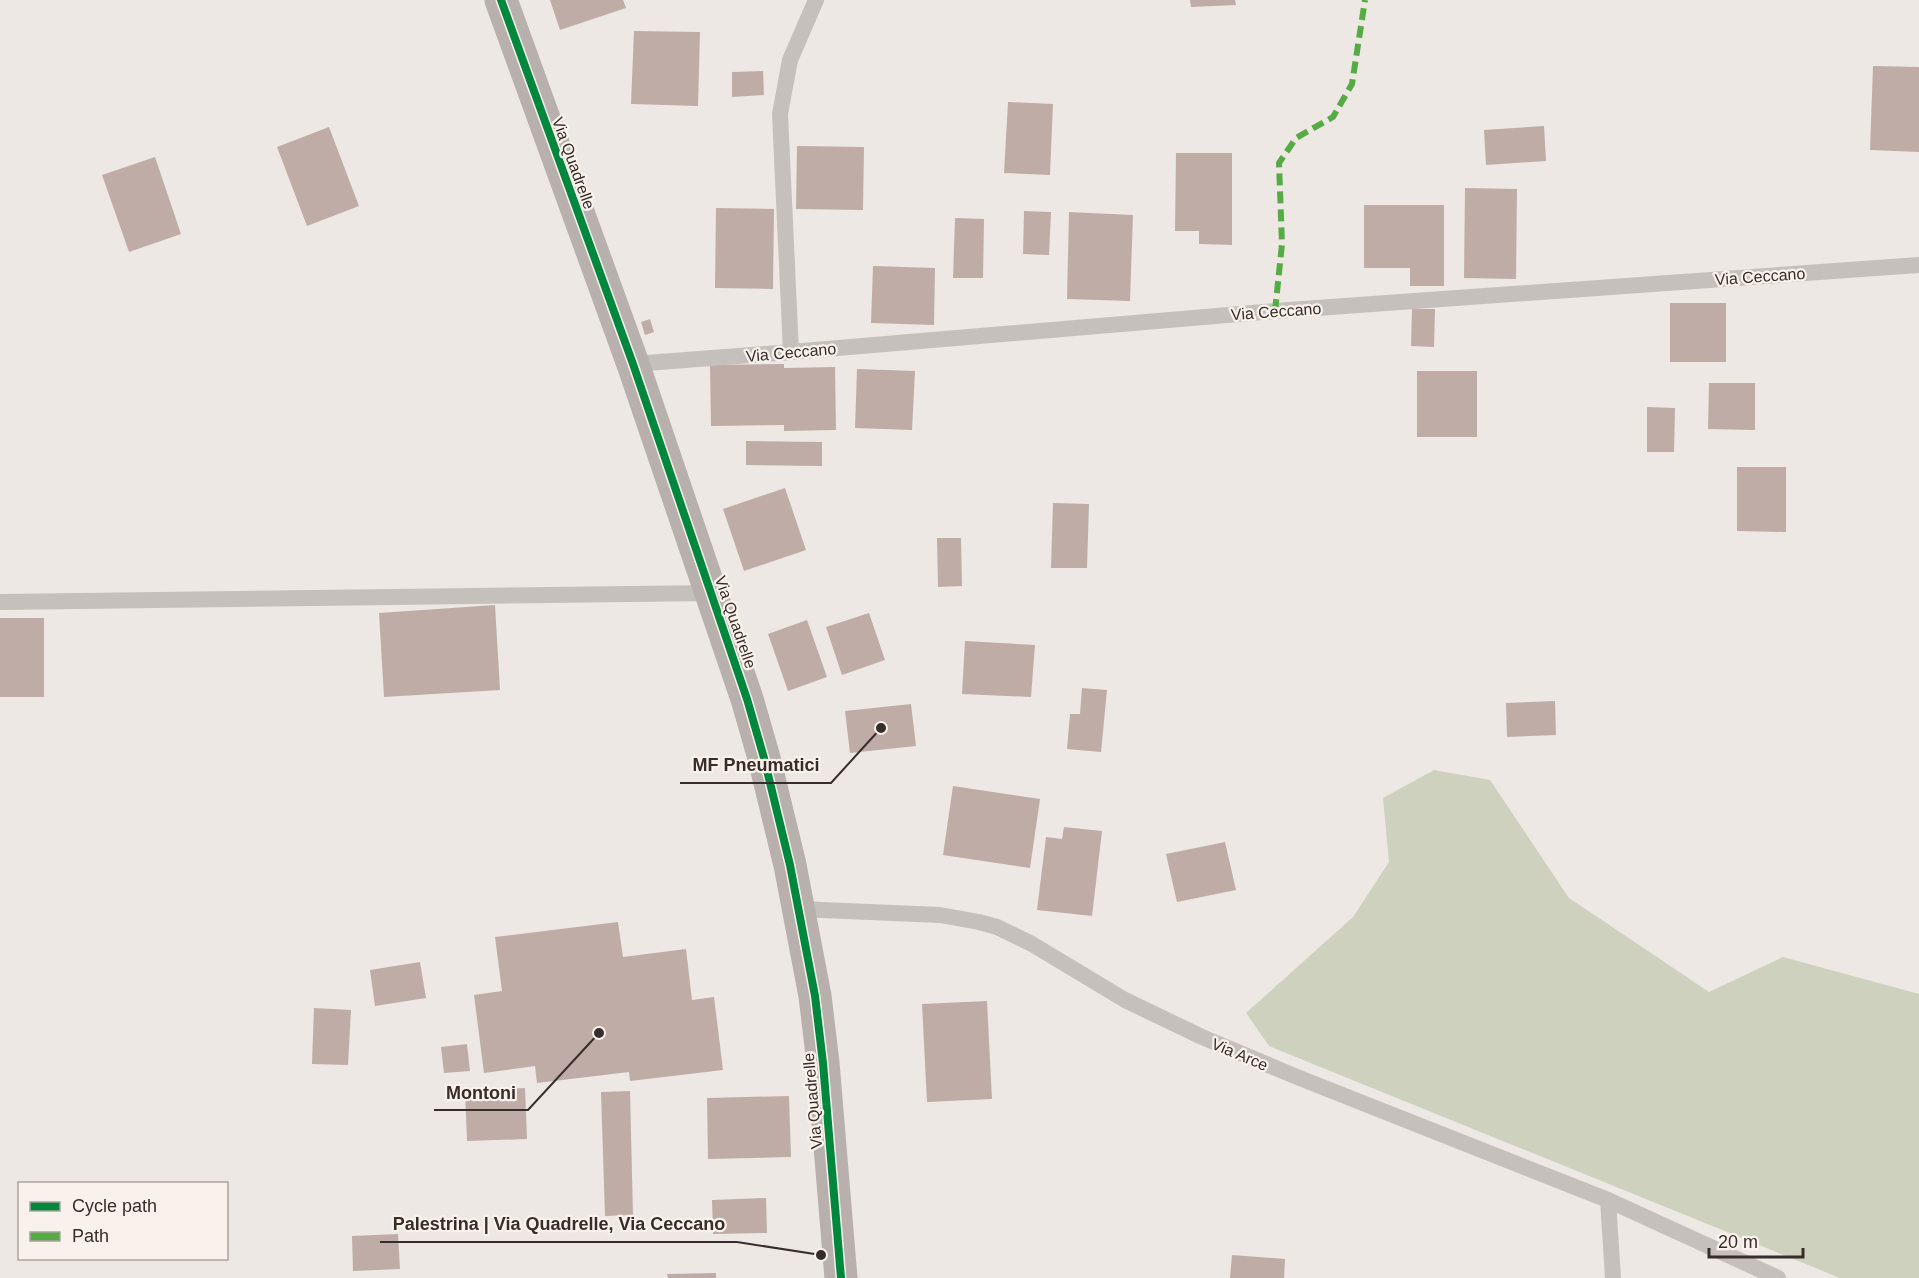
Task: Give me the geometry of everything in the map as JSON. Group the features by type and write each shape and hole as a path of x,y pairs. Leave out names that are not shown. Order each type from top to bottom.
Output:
{"street":[{"name":"Via Quadrelle","path":"501,0 633,363 712,593 764,758 799,909 819,1030 840,1278"}],"lane":[{"path":"791,352 780,114 790,60 816,0"},
{"name":"Via Ceccano","path":"633,363 1275,311 1919,265"},
{"path":"0,602 712,593"},
{"name":"Via Arce","path":"799,909 940,915 997,927 1032,944 1125,1000 1202,1037 1608,1200 1778,1278"},
{"path":"1608,1200 1613,1278"}],"green space":[{"path":"1434,770 1490,780 1569,898 1709,992 1783,957 1919,994 1919,1278 1840,1278 1269,1046 1246,1013 1353,917 1389,862 1383,798"}],"building":[{"path":"550,0 623,0 626,8 560,30"},
{"path":"1190,0 1235,0 1236,5 1191,7"},
{"path":"634,31 700,32 698,106 631,104"},
{"path":"1873,66 1919,67 1919,152 1870,150"},
{"path":"763,71 764,95 732,97 732,72"},
{"path":"1008,102 1053,104 1050,175 1004,173"},
{"path":"1544,126 1546,161 1486,165 1484,130"},
{"path":"329,127 359,206 307,226 277,147"},
{"path":"797,146 864,147 863,210 796,209"},
{"path":"1176,153 1232,153 1232,245 1199,244 1199,231 1175,231"},
{"path":"155,157 181,234 129,252 102,175"},
{"path":"1465,188 1517,189 1516,279 1464,278"},
{"path":"1364,205 1444,205 1444,286 1410,286 1410,268 1364,268"},
{"path":"716,208 774,209 773,289 715,288"},
{"path":"1024,211 1051,212 1049,255 1023,254"},
{"path":"1069,212 1133,215 1130,301 1067,299"},
{"path":"955,218 984,219 983,278 953,278"},
{"path":"873,266 935,268 934,325 871,323"},
{"path":"1670,303 1726,303 1726,362 1670,362"},
{"path":"1412,309 1435,309 1434,347 1411,346"},
{"path":"650,319 654,332 645,335 641,322"},
{"path":"784,364 784,368 835,367 836,430 784,431 784,425 711,426 710,365"},
{"path":"857,369 915,371 912,430 855,428"},
{"path":"1417,371 1477,371 1477,437 1417,437"},
{"path":"1709,383 1755,383 1755,430 1708,429"},
{"path":"1647,407 1675,408 1674,452 1647,452"},
{"path":"746,441 822,442 822,466 746,465"},
{"path":"1737,467 1786,467 1786,532 1737,531"},
{"path":"785,488 806,550 744,571 723,509"},
{"path":"1053,503 1089,504 1087,568 1051,568"},
{"path":"937,538 961,538 962,586 938,587"},
{"path":"495,605 500,690 384,697 379,613"},
{"path":"869,613 885,660 842,675 826,627"},
{"path":"0,618 44,618 44,697 0,697"},
{"path":"807,620 827,677 788,691 768,634"},
{"path":"965,641 1035,645 1031,697 962,694"},
{"path":"1082,688 1107,690 1101,752 1067,749 1070,714 1080,714"},
{"path":"1555,701 1556,735 1507,737 1506,703"},
{"path":"911,704 916,746 850,753 845,711"},
{"path":"953,786 1040,799 1030,868 943,855"},
{"path":"1064,827 1102,831 1092,916 1037,910 1046,837 1062,839"},
{"path":"1225,842 1236,890 1177,902 1166,854"},
{"path":"618,922 623,957 686,949 692,1000 714,997 723,1070 630,1081 629,1072 537,1083 535,1066 484,1073 474,995 502,991 495,937"},
{"path":"420,962 426,998 375,1006 370,970"},
{"path":"987,1001 992,1099 927,1102 922,1004"},
{"path":"314,1008 351,1010 348,1065 312,1064"},
{"path":"467,1044 470,1071 444,1073 441,1047"},
{"path":"525,1088 527,1139 467,1141 465,1091"},
{"path":"630,1091 633,1215 605,1216 601,1092"},
{"path":"789,1096 791,1157 708,1159 707,1098"},
{"path":"766,1198 767,1233 713,1234 712,1200"},
{"path":"398,1234 400,1269 353,1271 352,1236"},
{"path":"1232,1255 1285,1259 1284,1278 1230,1278"},
{"path":"716,1273 716,1278 668,1278 667,1274"}],"marked path":[{"path":"1275,311 1282,244 1279,163 1296,138 1333,117 1352,84 1365,0"}],"cycle path":[{"path":"501,0 633,364 747,699 764,758 790,865 815,996 823,1063 841,1278"}],"place":[{"name":"MF Pneumatici","path":"881,728"},
{"name":"Montoni","path":"599,1033"},
{"name":"Palestrina | Via Quadrelle, Via Ceccano","path":"821,1255"}]}
